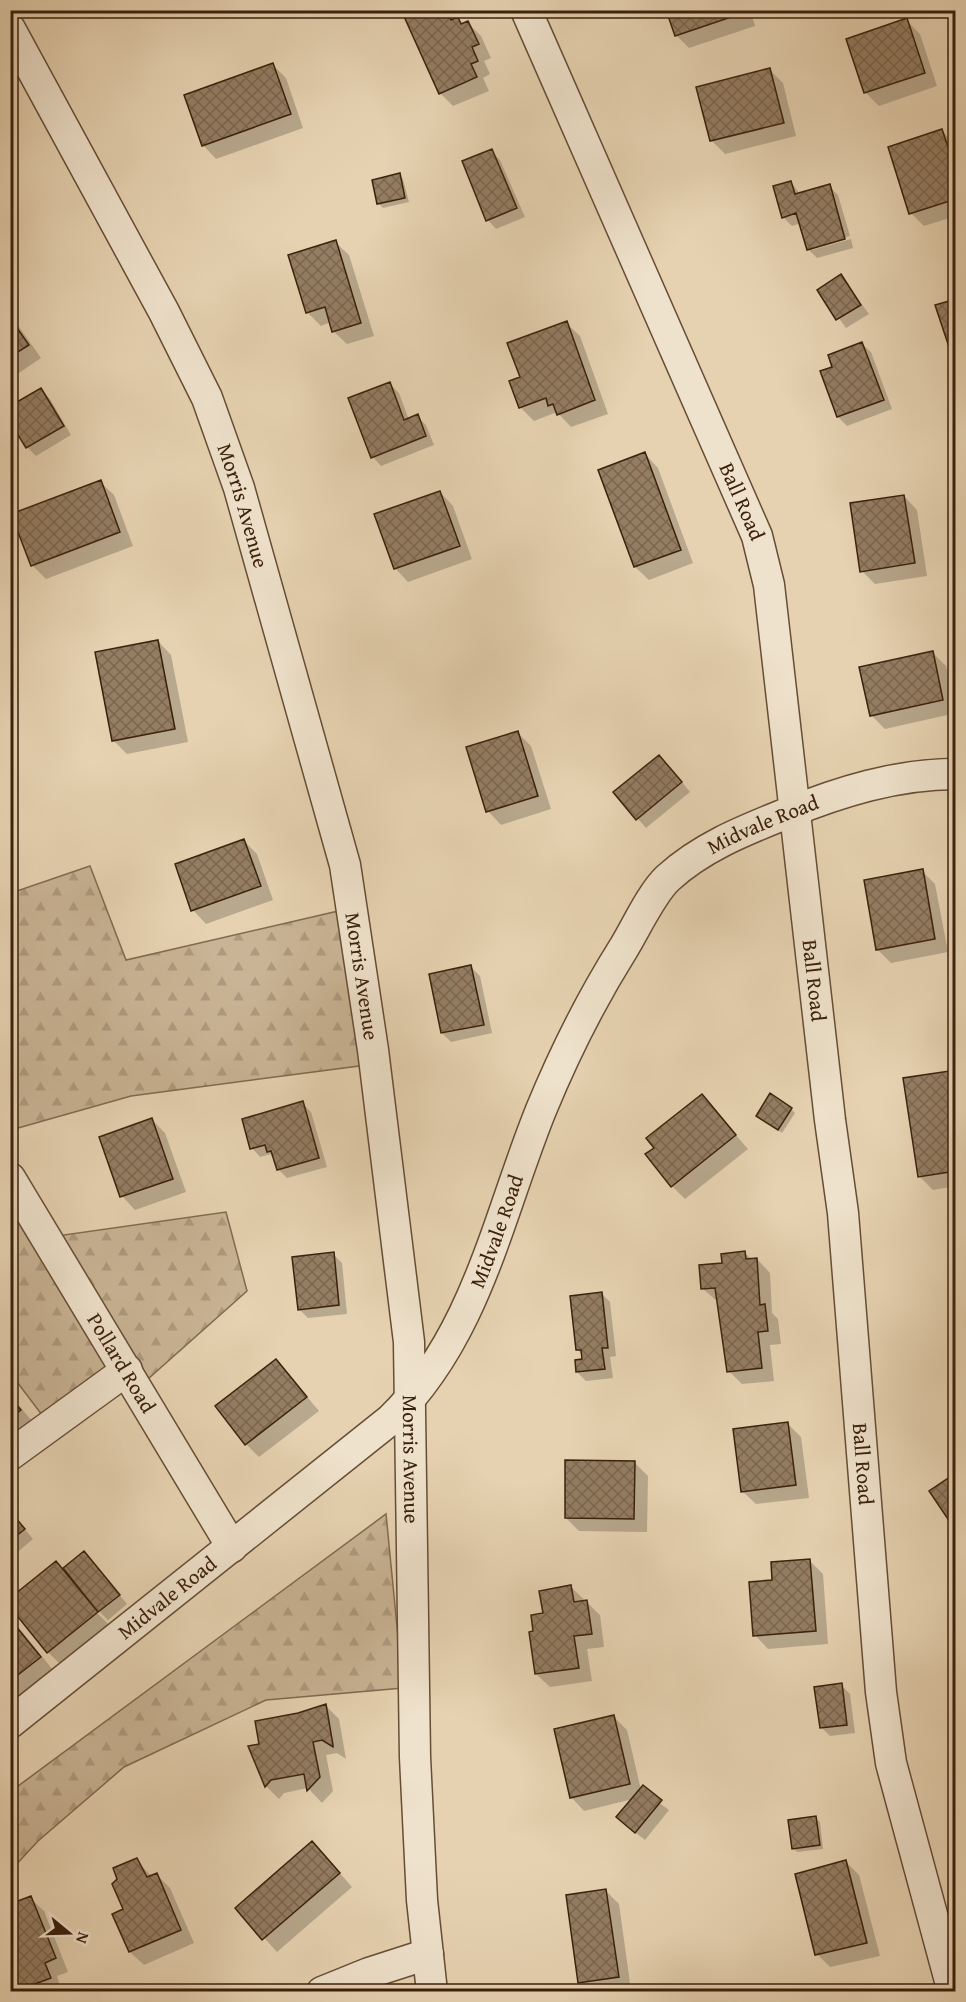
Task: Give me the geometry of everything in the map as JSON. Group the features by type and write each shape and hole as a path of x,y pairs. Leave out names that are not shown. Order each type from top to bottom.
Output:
{"street":[{"name":"Ball Road","path":"526,10 758,536 769,585 843,1213 881,1692 891,1763 953,1992"},
{"name":"Morris Avenue","path":"10,30 164,312 207,398 239,488 345,865 373,1050 409,1342 415,1757 432,1992"},
{"name":"Midvale Road","path":"10,1723 232,1547 411,1400 452,1340 494,1243 541,1110 591,999 666,880 694,857 729,836 827,797 895,779 956,774"},
{"name":"Pollard Road","path":"10,1178 232,1547"},
{"path":"10,1455 127,1370"},
{"path":"322,1992 369,1973 428,1954"}],"green space":[{"path":"90,866 126,960 347,909 374,1064 131,1096 11,1130 11,893"},
{"path":"10,1186 43,1238 226,1212 247,1291 131,1394 115,1365 42,1415 11,1374"},
{"path":"386,1514 403,1688 266,1700 124,1767 38,1841 11,1870 10,1792"}],"building":[{"path":"405,10 447,10 451,20 458,17 461,24 468,21 479,44 472,47 478,61 471,64 477,77 439,94 402,12"},
{"path":"666,10 742,10 743,13 675,36"},
{"path":"907,18 925,73 864,93 846,39"},
{"path":"273,63 291,114 202,146 184,95"},
{"path":"770,68 784,123 710,141 696,87"},
{"path":"942,129 956,171 956,199 909,214 888,147"},
{"path":"492,149 517,208 486,221 462,161"},
{"path":"400,173 405,198 377,204 372,180"},
{"path":"791,181 795,194 830,184 845,239 807,250 796,213 782,218 773,186"},
{"path":"336,240 361,323 332,332 325,307 306,313 288,255"},
{"path":"841,274 861,305 836,320 817,290"},
{"path":"956,299 956,368 935,305"},
{"path":"10,318 29,345 10,357"},
{"path":"567,321 595,400 557,415 553,404 548,406 546,398 519,408 509,381 520,377 507,343"},
{"path":"862,342 884,400 837,417 820,371 832,367 828,355"},
{"path":"390,382 404,420 418,414 426,436 371,458 348,398"},
{"path":"41,388 64,426 26,448 10,422 10,406"},
{"path":"645,452 681,550 634,567 598,470"},
{"path":"101,480 120,532 31,566 11,514"},
{"path":"440,491 460,546 394,569 374,514"},
{"path":"904,495 915,563 860,572 850,503"},
{"path":"158,640 175,729 112,741 95,652"},
{"path":"933,651 943,700 870,716 859,667"},
{"path":"518,731 538,796 486,812 466,747"},
{"path":"659,755 682,782 636,820 613,792"},
{"path":"244,839 261,886 191,911 175,864"},
{"path":"923,869 935,939 876,950 864,880"},
{"path":"471,965 484,1025 441,1033 429,974"},
{"path":"956,1070 956,1171 918,1177 903,1078"},
{"path":"770,1093 792,1108 778,1130 756,1116"},
{"path":"702,1094 736,1135 671,1187 645,1154 654,1148 646,1138"},
{"path":"303,1101 319,1158 277,1170 271,1151 267,1152 265,1145 250,1149 242,1119"},
{"path":"152,1118 173,1179 120,1197 99,1137"},
{"path":"745,1251 746,1259 757,1258 760,1305 765,1304 768,1331 758,1332 762,1368 727,1372 715,1288 701,1289 699,1265 722,1263 721,1254"},
{"path":"334,1252 339,1305 298,1310 292,1257"},
{"path":"602,1292 608,1348 602,1348 605,1369 576,1372 575,1360 582,1359 581,1350 576,1350 570,1296"},
{"path":"276,1359 307,1397 245,1445 215,1406"},
{"path":"10,1397 21,1410 10,1419"},
{"path":"788,1422 796,1485 741,1492 733,1429"},
{"path":"565,1460 635,1461 634,1519 565,1518"},
{"path":"956,1473 956,1531 929,1491"},
{"path":"10,1511 25,1529 10,1541"},
{"path":"84,1551 120,1595 98,1612 63,1568"},
{"path":"810,1559 816,1631 753,1636 749,1582 772,1580 771,1562"},
{"path":"56,1561 98,1612 47,1653 10,1607 10,1598"},
{"path":"571,1585 574,1602 587,1600 592,1634 574,1636 579,1668 535,1674 529,1632 533,1631 531,1615 543,1613 539,1591"},
{"path":"10,1619 41,1657 10,1681"},
{"path":"842,1683 847,1725 820,1728 814,1687"},
{"path":"326,1704 333,1747 322,1740 313,1742 320,1777 307,1791 304,1774 271,1780 265,1787 248,1746 259,1744 255,1721 298,1713"},
{"path":"614,1715 630,1784 570,1798 554,1729"},
{"path":"643,1785 662,1800 635,1833 616,1817"},
{"path":"816,1816 820,1845 792,1849 788,1820"},
{"path":"312,1841 340,1873 262,1940 235,1908"},
{"path":"137,1858 147,1877 157,1873 181,1930 129,1952 112,1914 123,1909 112,1884 117,1879 113,1868"},
{"path":"846,1860 867,1943 815,1955 795,1874"},
{"path":"606,1889 619,1977 578,1983 566,1895"},
{"path":"31,1896 56,1958 45,1963 51,1978 13,1992 10,1985 10,1904"}]}
